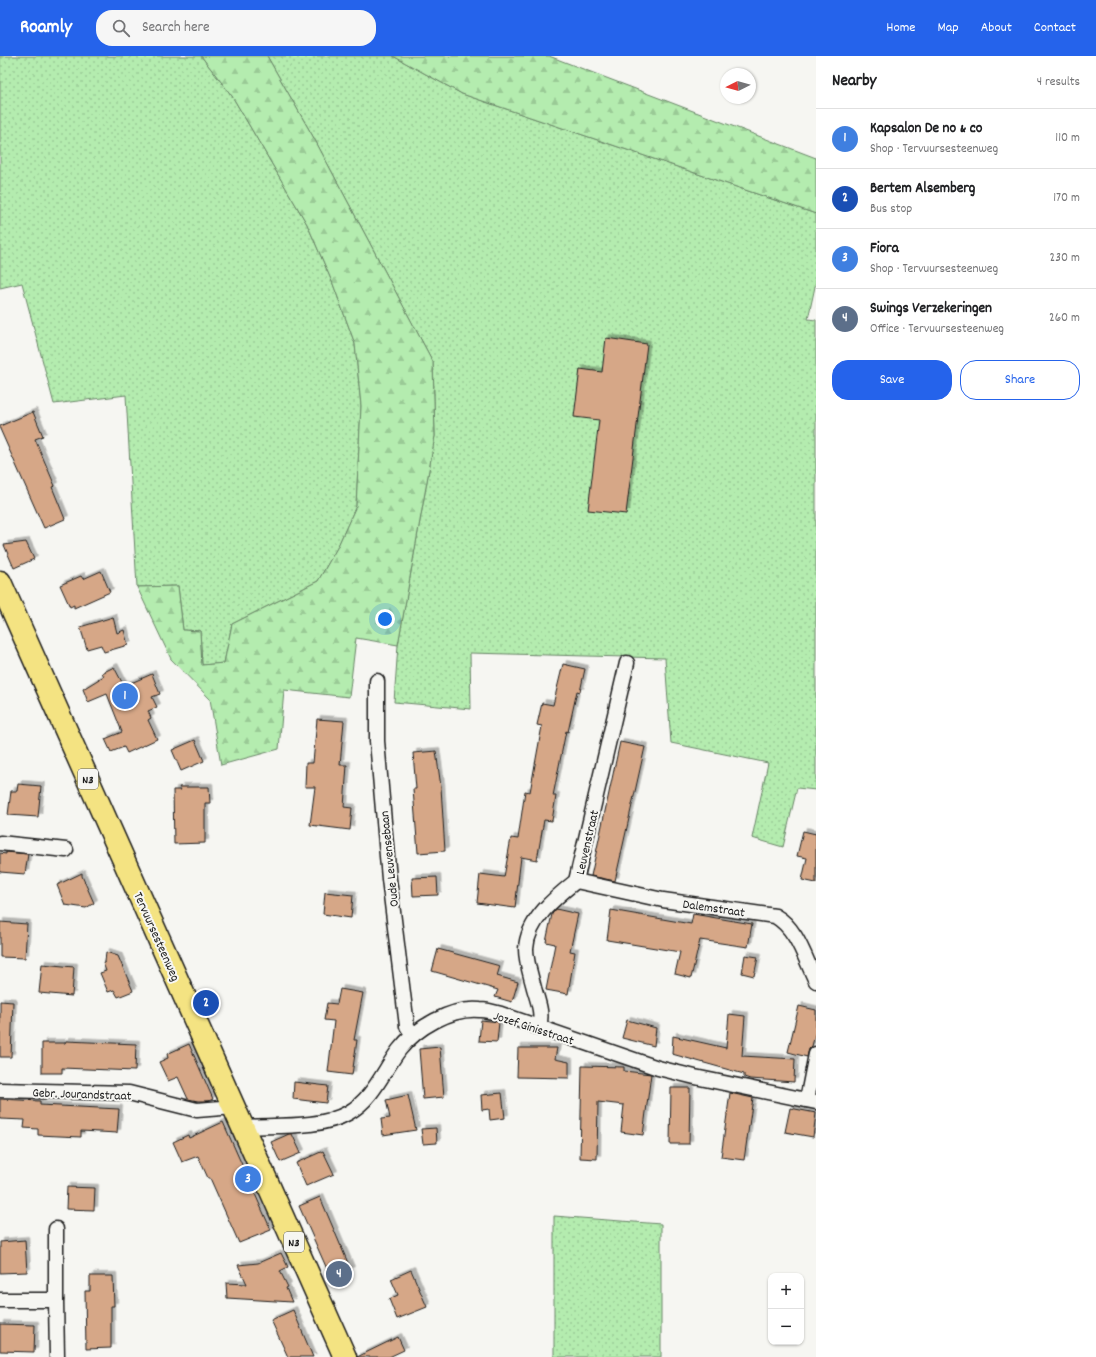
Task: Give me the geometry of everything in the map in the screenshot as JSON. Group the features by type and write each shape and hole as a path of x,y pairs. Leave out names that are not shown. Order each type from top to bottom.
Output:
{"main road":[{"name":"Tervuursesteenweg","path":"0,582 345,1357"}],"street":[{"name":"Leuvenstraat","path":"539,1027 542,1017 526,948 531,929 545,910 561,893 576,881 627,663"},
{"name":"Oude Leuvensebaan","path":"377,681 376,741 389,872 407,1026 413,1035"},
{"path":"0,843 66,850"},
{"name":"Dalemstraat","path":"576,881 663,900 775,916 784,921 791,929 816,981"},
{"name":"Jozef Ginisstraat","path":"243,1127 310,1124 331,1121 347,1114 358,1107 371,1094 399,1050 413,1035 430,1023 450,1015 479,1009 501,1014 658,1068 812,1101"},
{"path":"812,1101 816,1054"},
{"name":"Gebr. Jourandstraat","path":"0,1090 130,1093 197,1110 234,1107"},
{"path":"56,1229 57,1357"},
{"path":"0,1300 56,1300"}],"green space":[{"path":"0,56 201,56 232,96 307,224 333,284 355,344 361,406 356,506 337,548 318,581 232,624 224,663 202,665 200,631 183,630 178,586 137,587 126,395 54,404 22,283 0,288"},
{"path":"201,56 267,56 315,140 433,362 435,436 398,645 356,638 349,697 284,690 279,749 221,765 210,699 171,659 137,587 178,586 183,630 200,631 202,665 224,663 232,624 318,581 337,548 356,506 361,406 355,344 333,284 307,224 232,96"},
{"path":"267,56 393,56 462,94 816,214 816,282 808,319 816,320 816,790 797,788 783,847 752,838 768,763 671,743 665,658 470,653 471,709 394,702 398,645 435,436 433,362 315,140"},
{"path":"393,56 549,56 816,158 816,214 462,94"},
{"path":"554,1216 661,1224 661,1357 554,1357"}],"building":[{"path":"606,338 647,344 626,514 588,510 599,420 574,417 580,369 602,372"},
{"path":"33,412 43,436 35,439 55,486 52,487 65,519 44,528 0,429 0,426"},
{"path":"26,542 34,559 14,568 4,545"},
{"path":"101,571 110,592 74,608 74,605 70,607 60,585 81,576 83,579"},
{"path":"113,617 117,633 124,630 128,645 104,652 101,645 87,649 80,627"},
{"path":"563,664 585,669 580,692 577,691 568,732 566,731 553,796 556,796 552,821 544,820 537,860 521,857 515,908 477,903 480,874 504,877 511,838 518,839 525,791 530,792 542,726 537,725 542,703 553,705"},
{"path":"114,667 124,686 152,674 160,694 152,697 157,707 148,711 151,718 148,720 157,739 127,753 124,747 111,752 105,739 122,732 107,694 88,702 83,689 104,676 102,673"},
{"path":"317,719 344,721 340,765 347,765 344,807 352,808 350,830 310,825 315,787 305,787 306,763 313,763"},
{"path":"195,740 204,761 181,771 172,750"},
{"path":"620,742 645,747 615,881 591,876"},
{"path":"436,751 441,787 445,851 418,853 413,789 416,789 413,753"},
{"path":"18,784 41,786 38,817 8,815 11,791 17,791"},
{"path":"179,787 209,787 210,803 205,803 205,843 174,844 173,790 181,790"},
{"path":"803,831 816,834 816,883 802,880 807,858 797,856"},
{"path":"6,852 28,854 25,874 0,872 0,853 6,854"},
{"path":"82,873 94,903 86,908 65,905 57,885"},
{"path":"437,877 438,895 413,896 412,878"},
{"path":"325,892 353,895 351,918 323,914"},
{"path":"556,909 578,914 570,951 575,952 568,994 546,990 555,944 546,942 552,914"},
{"path":"611,910 691,924 693,914 752,924 748,947 700,940 691,978 675,974 680,952 607,940"},
{"path":"0,922 27,924 25,958 0,957"},
{"path":"438,949 500,966 497,976 518,982 512,1002 495,997 498,990 432,971"},
{"path":"106,952 118,956 133,991 118,997 114,990 108,992 100,973 106,971 103,963 105,962"},
{"path":"745,955 758,957 754,976 742,973"},
{"path":"42,964 74,967 72,996 39,993"},
{"path":"340,989 363,993 354,1040 357,1040 352,1075 328,1072 334,1021 324,1020 327,1003 337,1004"},
{"path":"0,1001 13,1002 11,1057 0,1057"},
{"path":"799,1006 816,1010 816,1031 807,1057 788,1052"},
{"path":"729,1014 745,1016 742,1056 795,1059 794,1082 750,1079 744,1077 744,1074 672,1054 673,1036 726,1048"},
{"path":"481,1020 499,1022 497,1042 479,1041"},
{"path":"627,1020 656,1028 654,1046 622,1038"},
{"path":"66,1041 136,1044 135,1071 62,1068 62,1073 42,1073 42,1043 65,1043"},
{"path":"189,1044 213,1099 209,1101 188,1099 178,1077 168,1081 159,1062 168,1058 167,1054"},
{"path":"440,1047 444,1097 423,1099 419,1049"},
{"path":"518,1048 557,1048 555,1059 569,1062 569,1078 517,1077"},
{"path":"582,1066 624,1067 624,1071 651,1074 643,1135 621,1132 624,1105 598,1102 597,1159 580,1158"},
{"path":"294,1082 328,1086 326,1103 293,1099"},
{"path":"671,1088 690,1088 689,1144 670,1144"},
{"path":"502,1093 505,1118 490,1120 489,1109 482,1110 481,1095"},
{"path":"730,1093 753,1098 744,1160 721,1157"},
{"path":"408,1095 416,1130 383,1135 381,1119 390,1118 386,1100"},
{"path":"0,1099 40,1101 40,1105 119,1109 117,1133 81,1131 81,1137 38,1135 38,1129 24,1128 25,1120 0,1119"},
{"path":"790,1108 816,1113 813,1137 785,1132"},
{"path":"223,1122 271,1230 239,1243 210,1178 208,1178 198,1156 182,1162 173,1142 188,1135 189,1138"},
{"path":"436,1128 437,1143 423,1144 421,1129"},
{"path":"292,1134 301,1153 280,1162 271,1142"},
{"path":"323,1151 334,1174 306,1186 296,1163"},
{"path":"67,1187 95,1188 94,1210 66,1209"},
{"path":"320,1197 351,1270 331,1278 299,1206"},
{"path":"25,1240 27,1272 0,1273 0,1242"},
{"path":"281,1253 288,1267 280,1271 288,1287 286,1288 292,1302 227,1298 226,1283 247,1284 238,1265 258,1263"},
{"path":"411,1270 427,1307 397,1319 389,1299 398,1295 391,1279"},
{"path":"90,1276 113,1276 114,1306 111,1306 111,1348 86,1349 85,1291 90,1291"},
{"path":"293,1310 313,1357 288,1357 271,1320"},
{"path":"0,1324 35,1325 34,1352 0,1351"},
{"path":"398,1337 404,1350 389,1357 357,1357"}],"place":[{"name":"Kapsalon De no & co","path":"125,696"},
{"name":"Bertem Alsemberg","path":"206,1003"},
{"name":"Fiora","path":"248,1179"},
{"name":"Swings Verzekeringen","path":"339,1274"}]}
